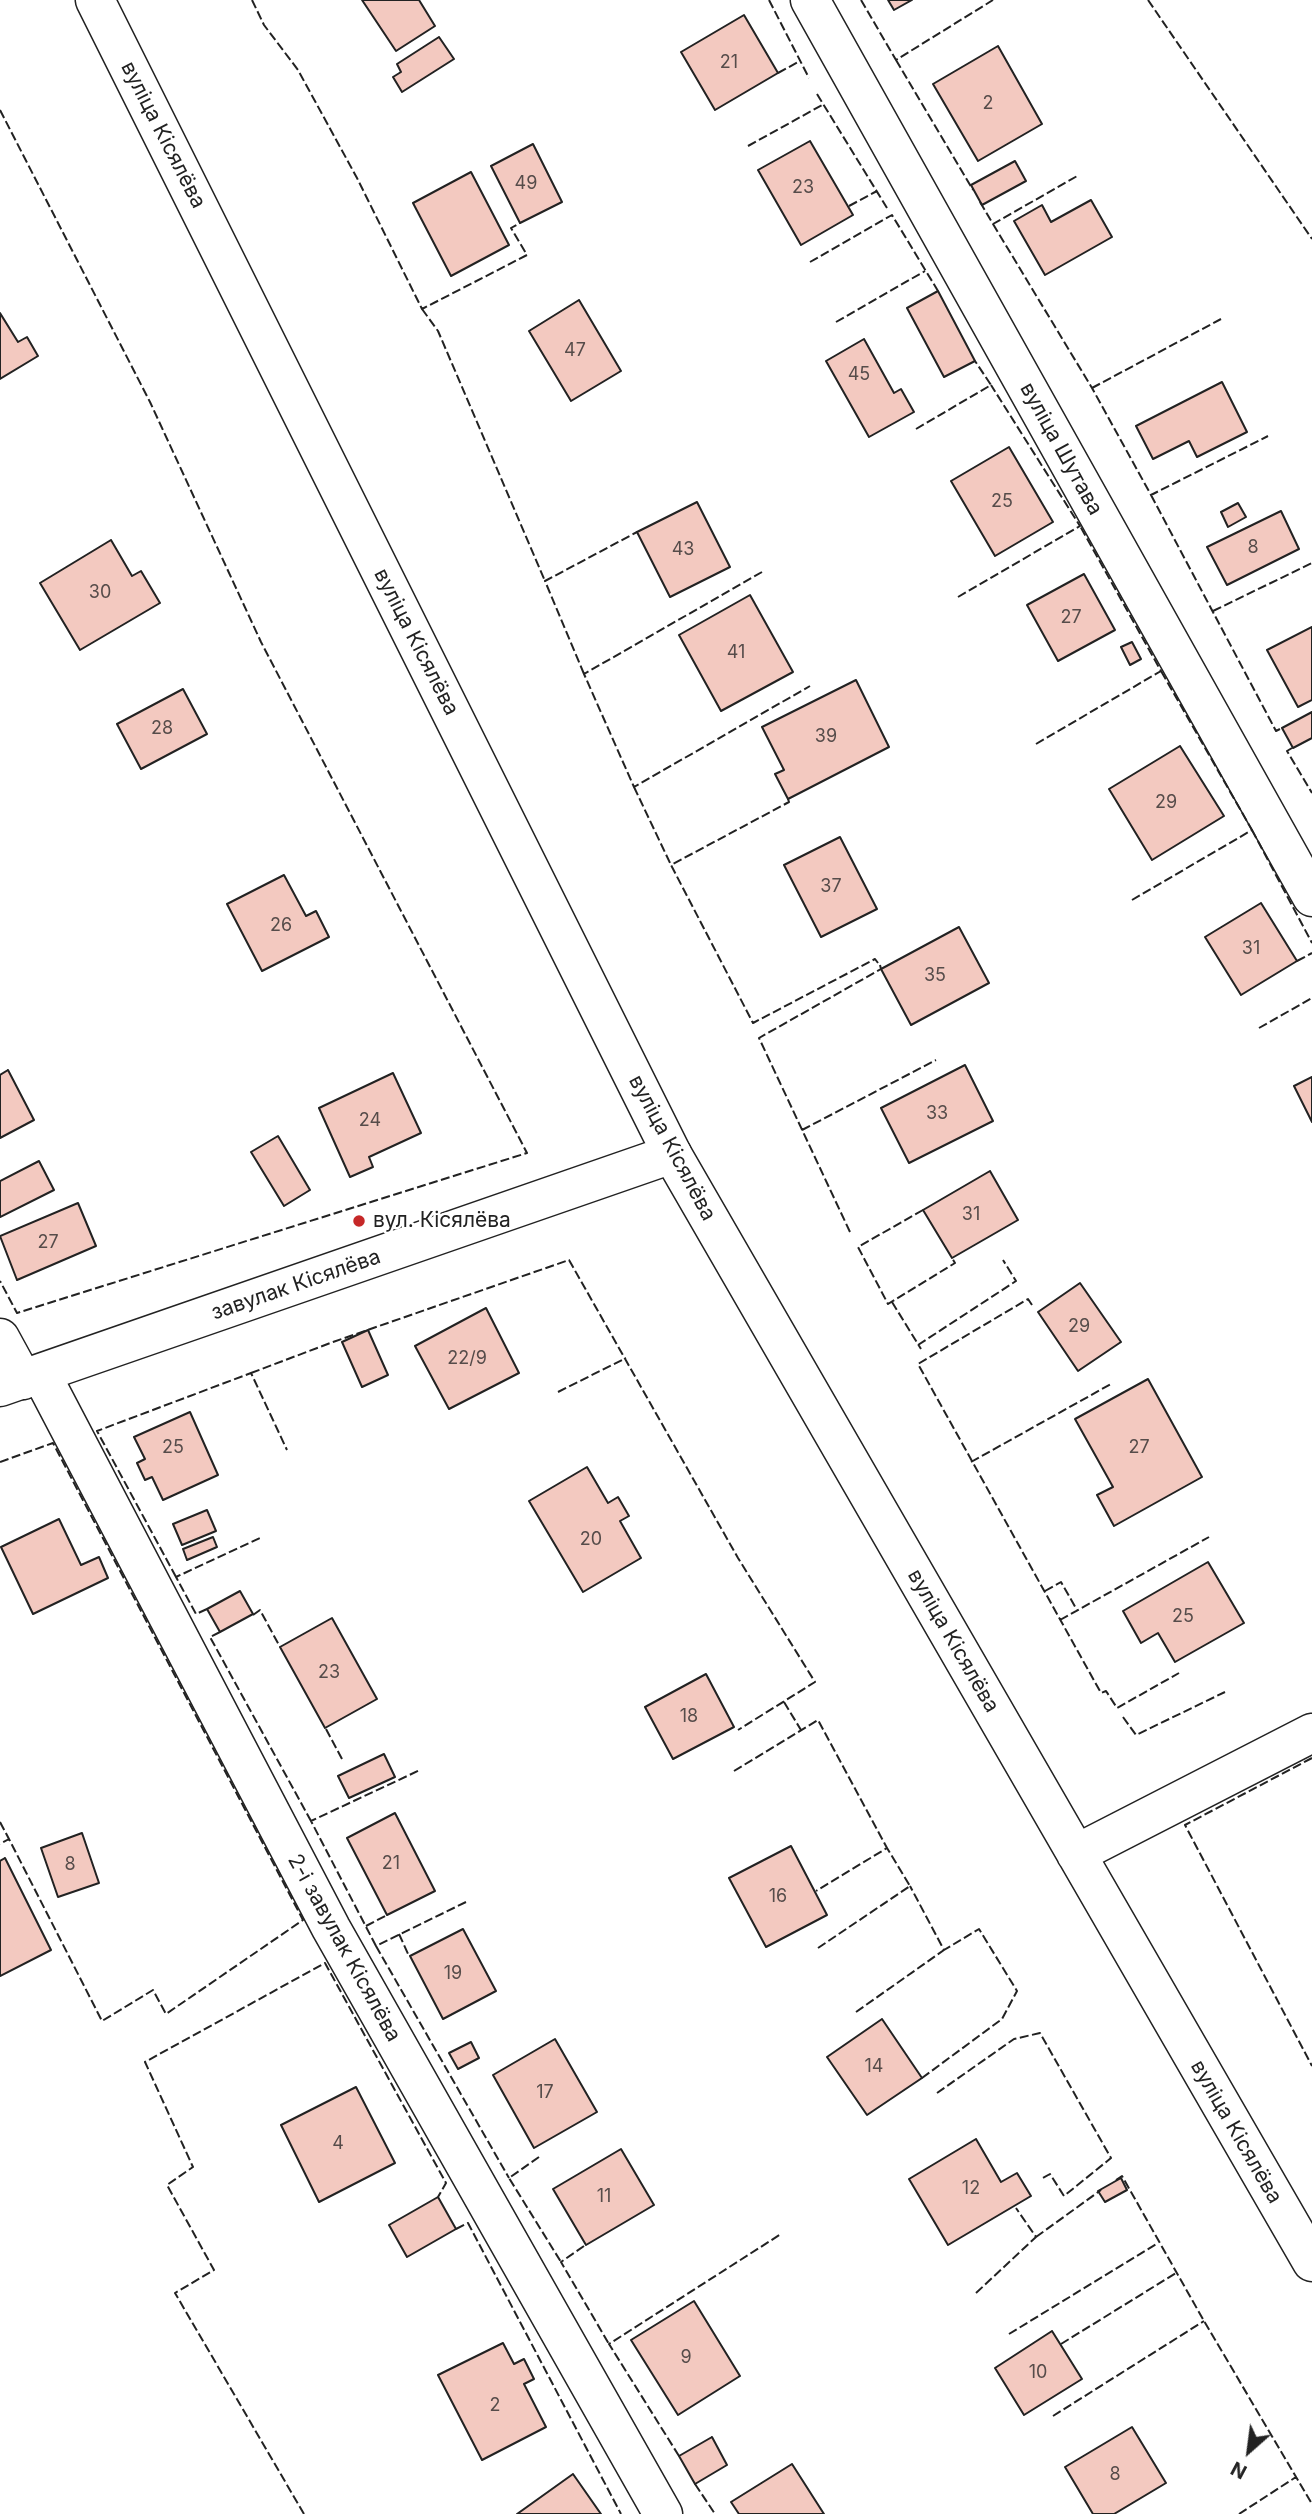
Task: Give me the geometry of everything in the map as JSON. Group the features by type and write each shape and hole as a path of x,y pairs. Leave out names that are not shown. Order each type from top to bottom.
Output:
{"street":[{"name":"вуліца Кісялёва","path":"95,0 672,1154 1312,2262"},
{"name":"вуліца Шутава","path":"810,0 1312,898"},
{"name":"завулак Кісялёва","path":"21,1380 672,1154"},
{"name":"2-і завулак Кісялёва","path":"0,1338 21,1380 663,2514"},
{"path":"1076,1854 1312,1733"}],"building":[{"path":"362,0 419,0 435,26 396,51"},
{"path":"888,0 912,0 894,10"},
{"path":"744,15 778,73 715,110 681,52"},
{"path":"439,37 454,59 402,92 393,77 401,72 397,64"},
{"path":"998,46 1042,124 978,161 933,84"},
{"path":"810,141 853,215 801,245 758,170"},
{"path":"533,144 562,202 520,223 491,166"},
{"path":"1015,161 1026,181 982,205 971,185"},
{"path":"471,172 509,245 451,276 413,203"},
{"path":"1091,200 1112,237 1045,275 1014,221 1042,205 1051,222"},
{"path":"938,291 975,361 944,377 907,308"},
{"path":"579,300 621,371 571,401 529,331"},
{"path":"0,313 18,342 27,337 38,356 0,379"},
{"path":"864,339 894,393 901,389 914,412 869,437 826,361"},
{"path":"1222,382 1247,432 1197,457 1189,441 1153,459 1136,426"},
{"path":"1009,447 1053,522 995,556 951,481"},
{"path":"697,502 730,567 670,597 637,532"},
{"path":"1238,503 1246,517 1228,527 1221,512"},
{"path":"1281,511 1299,549 1227,585 1207,547"},
{"path":"111,540 132,576 141,571 160,603 80,650 40,583"},
{"path":"1084,574 1115,630 1058,661 1027,605"},
{"path":"750,595 793,672 721,711 679,635"},
{"path":"1312,627 1312,700 1298,707 1267,650"},
{"path":"1132,642 1141,659 1130,665 1121,647"},
{"path":"856,680 889,747 788,799 775,774 784,770 762,727"},
{"path":"183,689 207,734 141,769 117,724"},
{"path":"1312,712 1312,738 1293,748 1282,728"},
{"path":"1180,746 1224,816 1152,860 1109,789"},
{"path":"840,837 877,909 821,937 784,865"},
{"path":"284,875 306,916 316,911 329,937 262,971 227,904"},
{"path":"1261,903 1297,961 1241,995 1205,937"},
{"path":"959,927 989,983 911,1025 881,969"},
{"path":"965,1065 993,1121 909,1163 881,1108"},
{"path":"8,1070 34,1120 0,1138 0,1075"},
{"path":"393,1073 421,1133 369,1157 373,1167 350,1177 319,1108"},
{"path":"1312,1077 1312,1122 1294,1086"},
{"path":"278,1136 310,1190 284,1206 251,1152"},
{"path":"39,1161 54,1190 0,1217 0,1181"},
{"path":"990,1171 1018,1220 952,1258 923,1210"},
{"path":"78,1203 96,1246 17,1280 0,1236"},
{"path":"1080,1283 1121,1342 1078,1371 1038,1312"},
{"path":"486,1308 519,1373 449,1409 415,1346"},
{"path":"368,1330 388,1375 362,1387 342,1342"},
{"path":"1148,1379 1202,1477 1114,1526 1097,1495 1113,1487 1075,1419"},
{"path":"190,1412 218,1475 163,1500 152,1477 145,1480 137,1463 145,1459 134,1437"},
{"path":"587,1467 608,1503 618,1497 629,1516 620,1521 641,1558 583,1592 529,1501"},
{"path":"207,1510 216,1531 182,1545 173,1524"},
{"path":"59,1519 81,1565 99,1557 108,1578 33,1614 1,1547"},
{"path":"213,1537 217,1547 187,1560 183,1549"},
{"path":"1208,1562 1244,1623 1175,1662 1158,1633 1141,1643 1123,1611"},
{"path":"240,1591 253,1614 220,1632 207,1609"},
{"path":"332,1618 377,1699 325,1728 280,1647"},
{"path":"706,1674 734,1727 673,1759 645,1707"},
{"path":"384,1754 395,1777 349,1798 338,1776"},
{"path":"395,1813 435,1891 387,1915 347,1838"},
{"path":"82,1833 99,1883 58,1897 41,1848"},
{"path":"791,1846 827,1915 766,1947 729,1878"},
{"path":"5,1858 51,1950 0,1976 0,1861"},
{"path":"463,1929 496,1991 443,2019 410,1956"},
{"path":"882,2019 922,2078 867,2115 827,2057"},
{"path":"555,2039 597,2112 534,2148 493,2075"},
{"path":"471,2042 479,2058 458,2069 449,2053"},
{"path":"356,2087 395,2163 319,2202 281,2125"},
{"path":"976,2139 1001,2182 1017,2173 1031,2196 948,2245 909,2179"},
{"path":"621,2149 654,2205 586,2245 553,2189"},
{"path":"1121,2178 1127,2190 1105,2202 1098,2191"},
{"path":"438,2197 456,2229 407,2257 389,2225"},
{"path":"694,2301 740,2376 678,2415 631,2340"},
{"path":"1052,2331 1082,2379 1024,2415 995,2368"},
{"path":"503,2343 514,2364 524,2359 534,2379 524,2384 546,2427 482,2460 438,2375"},
{"path":"1132,2427 1166,2483 1114,2514 1093,2514 1065,2467"},
{"path":"712,2437 727,2465 695,2484 679,2456"},
{"path":"792,2464 824,2514 739,2514 731,2502"},
{"path":"573,2474 601,2514 517,2514"}],"fence":[{"path":"252,0 264,25 298,70 357,178 422,309 527,255 511,228 520,223"},
{"path":"769,0 809,78"},
{"path":"861,0 896,60 993,0"},
{"path":"1148,0 1312,239"},
{"path":"896,60 973,190"},
{"path":"778,73 800,61"},
{"path":"817,94 887,208"},
{"path":"748,146 824,104"},
{"path":"0,110 150,402 261,642 527,1153 17,1313 0,1281"},
{"path":"980,202 993,224 1079,175"},
{"path":"849,206 877,191"},
{"path":"810,262 892,215 938,291"},
{"path":"993,224 1092,388 1151,495 1268,436"},
{"path":"836,322 925,271"},
{"path":"422,309 438,331 545,581"},
{"path":"1092,388 1221,319"},
{"path":"916,429 991,385 975,361"},
{"path":"958,597 1080,526 991,385"},
{"path":"1151,495 1276,731 1282,728"},
{"path":"1036,744 1161,671 1080,526"},
{"path":"584,674 545,581 637,532"},
{"path":"1213,611 1312,563"},
{"path":"762,572 584,674 634,787 810,686"},
{"path":"1132,900 1252,830 1161,671"},
{"path":"1292,748 1287,751 1312,793"},
{"path":"634,787 671,865"},
{"path":"788,799 789,802 671,865 753,1023 875,959 878,963"},
{"path":"1252,830 1312,943"},
{"path":"1297,961 1312,953"},
{"path":"850,1232 759,1038 881,969 880,965"},
{"path":"1259,1028 1312,998"},
{"path":"802,1130 936,1060"},
{"path":"923,1210 858,1247 888,1304 955,1263 952,1258"},
{"path":"251,1373 569,1260 738,1558 815,1682 738,1730"},
{"path":"918,1345 1016,1281 1003,1260"},
{"path":"1032,1305 1028,1299 918,1364 1101,1693 1106,1691 1117,1708 1179,1673"},
{"path":"892,1302 921,1349"},
{"path":"558,1392 626,1358"},
{"path":"176,1577 97,1431 251,1373 287,1450"},
{"path":"971,1462 1111,1384"},
{"path":"0,1462 53,1443 303,1920 166,2014 153,1990 102,2021 9,1839 0,1844"},
{"path":"1060,1620 1209,1537"},
{"path":"207,1609 196,1614 176,1577 260,1538"},
{"path":"1045,1591 1061,1582 1077,1610"},
{"path":"253,1615 260,1610 280,1647"},
{"path":"220,1632 210,1637 311,1821"},
{"path":"1123,1717 1136,1735 1225,1692"},
{"path":"784,1702 801,1730"},
{"path":"734,1771 818,1720 887,1848 816,1891"},
{"path":"326,1729 342,1759"},
{"path":"1312,1758 1185,1825 1312,2066"},
{"path":"376,1946 311,1821 420,1770"},
{"path":"0,1822 9,1839"},
{"path":"818,1948 910,1886 887,1848"},
{"path":"856,2012 944,1950 910,1886"},
{"path":"466,1902 376,1946 509,2178"},
{"path":"366,1926 387,1915"},
{"path":"922,2078 1002,2019 1017,1991 979,1929 944,1950"},
{"path":"399,1934 409,1956"},
{"path":"304,2514 175,2293 214,2270 167,2185 193,2167 145,2062 325,1963 446,2183 438,2197"},
{"path":"937,2093 1014,2039 1040,2033 1111,2158 1064,2196 1050,2174 1041,2179"},
{"path":"539,2157 509,2178 561,2262"},
{"path":"1116,2180 1122,2176 1312,2504"},
{"path":"1036,2237 1101,2190"},
{"path":"976,2293 1036,2237 1016,2208"},
{"path":"456,2229 468,2223 621,2514"},
{"path":"679,2456 609,2344 781,2234"},
{"path":"1009,2334 1158,2243"},
{"path":"584,2246 561,2262 609,2344"},
{"path":"1061,2344 1176,2273"},
{"path":"1053,2416 1204,2321"},
{"path":"1239,2514 1296,2477"},
{"path":"695,2484 715,2514"}],"place":[{"name":"вул. Кісялёва","path":"359,1221"}]}
